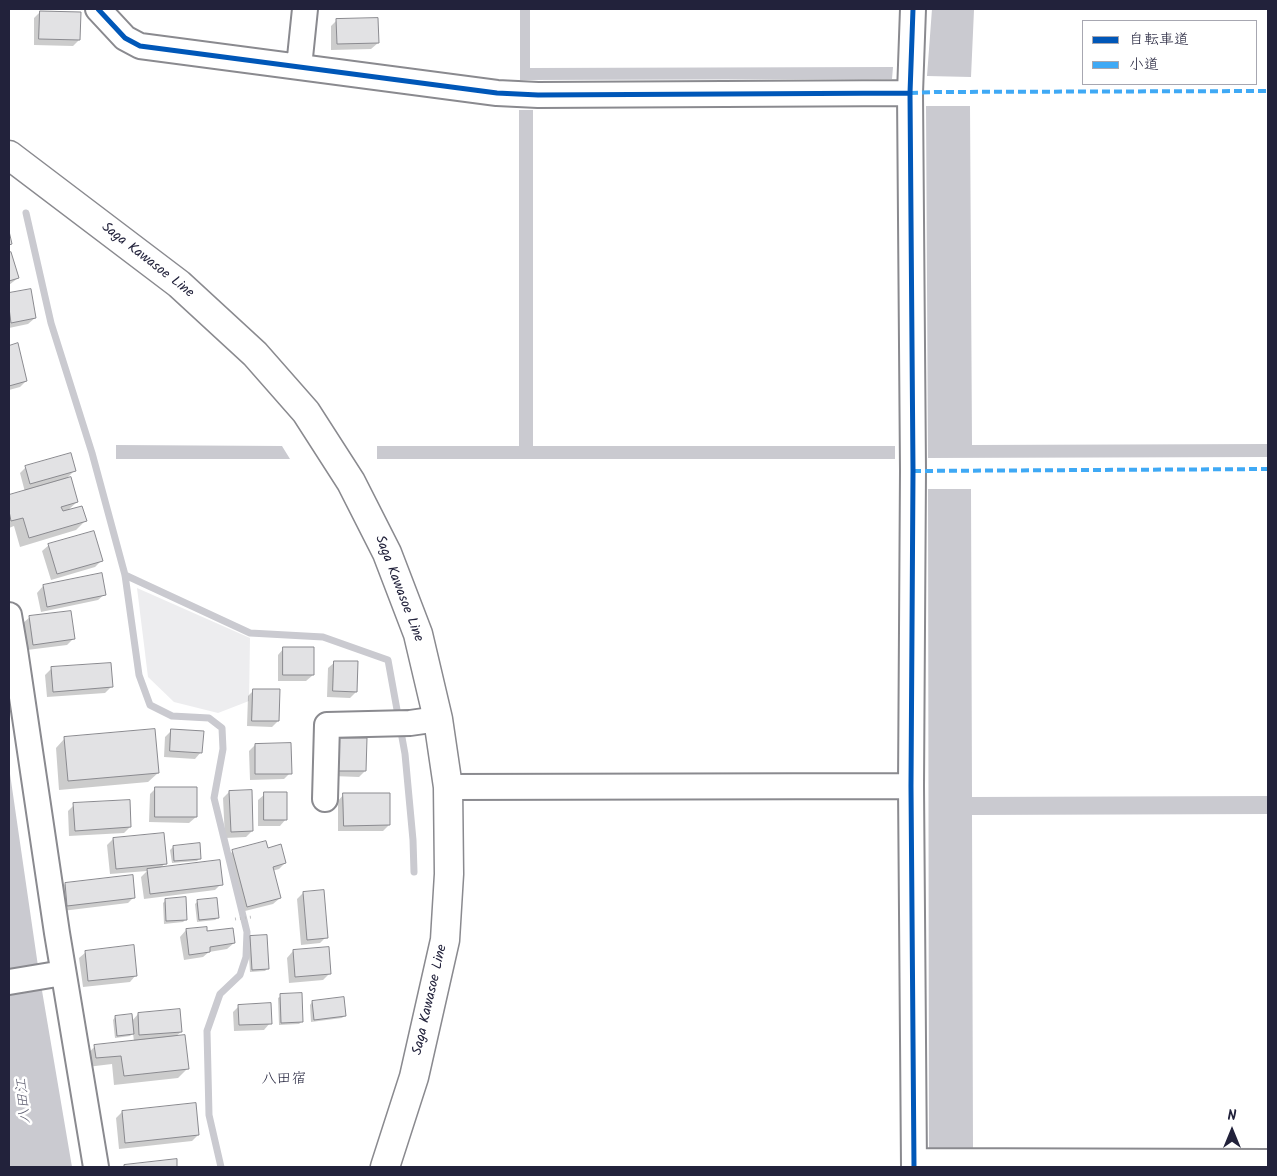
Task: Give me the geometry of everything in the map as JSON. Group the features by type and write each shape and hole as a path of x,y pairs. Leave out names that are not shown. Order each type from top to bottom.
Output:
{"main road":[{"name":"Saga Kawasoe Line","path":"9,155 179,284 256,354 306,412 351,482 387,553 418,634 438,719 448,787 449,874 445,940 414,1077 385,1167"}],"street":[{"path":"98,9 124,38 140,46 497,92 538,95 910,93"},
{"path":"299,67 305,9"},
{"path":"913,9 910,93 913,461 911,786 914,1164 1268,1162"},
{"path":"9,615 63,973 96,1167"},
{"path":"325,799 327,725 399,723 438,719"},
{"path":"448,787 911,786"},
{"path":"9,982 63,973"}],"path":[{"path":"235,919 252,917"}],"shaded area":[{"path":"137,588 250,638 249,701 218,713 174,702 148,677"}],"water":[{"path":"520,9 530,9 530,68 893,67 892,79 520,80"},
{"path":"932,9 974,10 971,77 927,76"},
{"path":"926,106 970,106 972,445 1268,444 1268,457 928,458"},
{"path":"519,110 533,110 533,446 895,446 895,459 377,459 377,446 519,446"},
{"path":"116,445 282,446 290,459 116,459"},
{"path":"928,489 971,489 972,797 1268,796 1268,814 972,815 973,1148 929,1148"},
{"name":"八田江","path":"9,767 39,973 72,1167 9,1167"}],"building":[{"path":"40,11 81,12 80,40 39,39"},
{"path":"378,18 379,43 337,44 336,19"},
{"path":"9,231 12,244 9,245"},
{"path":"11,252 19,278 9,281 9,253"},
{"path":"31,289 36,318 11,323 9,293"},
{"path":"18,343 27,381 9,386 9,346"},
{"path":"71,453 76,471 30,484 25,466"},
{"path":"71,477 78,502 61,507 63,511 82,506 87,521 29,538 23,518 11,521 9,495"},
{"path":"94,531 103,561 57,574 48,544"},
{"path":"102,573 106,595 47,607 43,585"},
{"path":"71,611 75,639 33,645 29,616"},
{"path":"283,647 314,647 314,675 283,675"},
{"path":"334,661 358,661 357,692 333,691"},
{"path":"111,663 113,687 53,692 51,667"},
{"path":"253,689 280,689 279,721 252,721"},
{"path":"155,729 159,773 68,781 64,737"},
{"path":"171,729 204,731 202,753 170,751"},
{"path":"338,738 367,738 366,771 337,771"},
{"path":"291,743 292,774 255,774 255,744"},
{"path":"155,787 197,787 197,817 155,817"},
{"path":"252,790 253,831 231,832 229,791"},
{"path":"264,792 287,792 287,820 264,820"},
{"path":"343,793 390,793 390,825 344,826"},
{"path":"130,800 131,827 75,831 73,803"},
{"path":"164,833 167,864 116,869 113,838"},
{"path":"266,841 268,848 281,844 286,863 273,867 281,898 247,907 232,850"},
{"path":"200,843 201,859 174,861 173,846"},
{"path":"220,860 223,885 150,894 147,869"},
{"path":"133,875 135,898 67,906 65,883"},
{"path":"324,890 328,938 307,940 303,892"},
{"path":"186,897 187,920 166,921 165,899"},
{"path":"217,898 219,918 199,920 197,900"},
{"path":"207,927 207,931 233,928 235,943 210,947 210,952 189,955 186,929"},
{"path":"267,935 269,969 252,970 250,936"},
{"path":"134,945 137,976 88,981 85,951"},
{"path":"329,947 331,974 295,977 293,950"},
{"path":"302,993 303,1022 281,1023 280,994"},
{"path":"344,997 346,1016 314,1020 312,1001"},
{"path":"271,1003 272,1024 239,1025 238,1005"},
{"path":"180,1009 182,1032 139,1035 138,1013"},
{"path":"132,1014 134,1034 117,1036 115,1016"},
{"path":"185,1035 189,1069 124,1076 121,1056 96,1058 94,1045"},
{"path":"196,1103 199,1135 125,1143 122,1111"},
{"path":"177,1159 177,1167 124,1167 124,1165"}],"waterway":[{"path":"26,213 51,323 92,453 125,575 139,675 150,705 172,716 209,718 222,728 223,749 214,798 247,932 246,957 240,975 220,994 207,1031 209,1115 221,1167"},
{"path":"125,575 250,633 323,637 388,660 405,754 414,872"}],"marked path":[{"path":"910,93 1268,91"},
{"path":"913,471 1268,469"}],"cycle path":[{"path":"98,9 125,38 140,46 497,93 538,95 910,93"},
{"path":"913,9 910,93 913,471 911,786 914,1167"}],"district":[{"name":"八田宿","path":"284,1080"}]}
